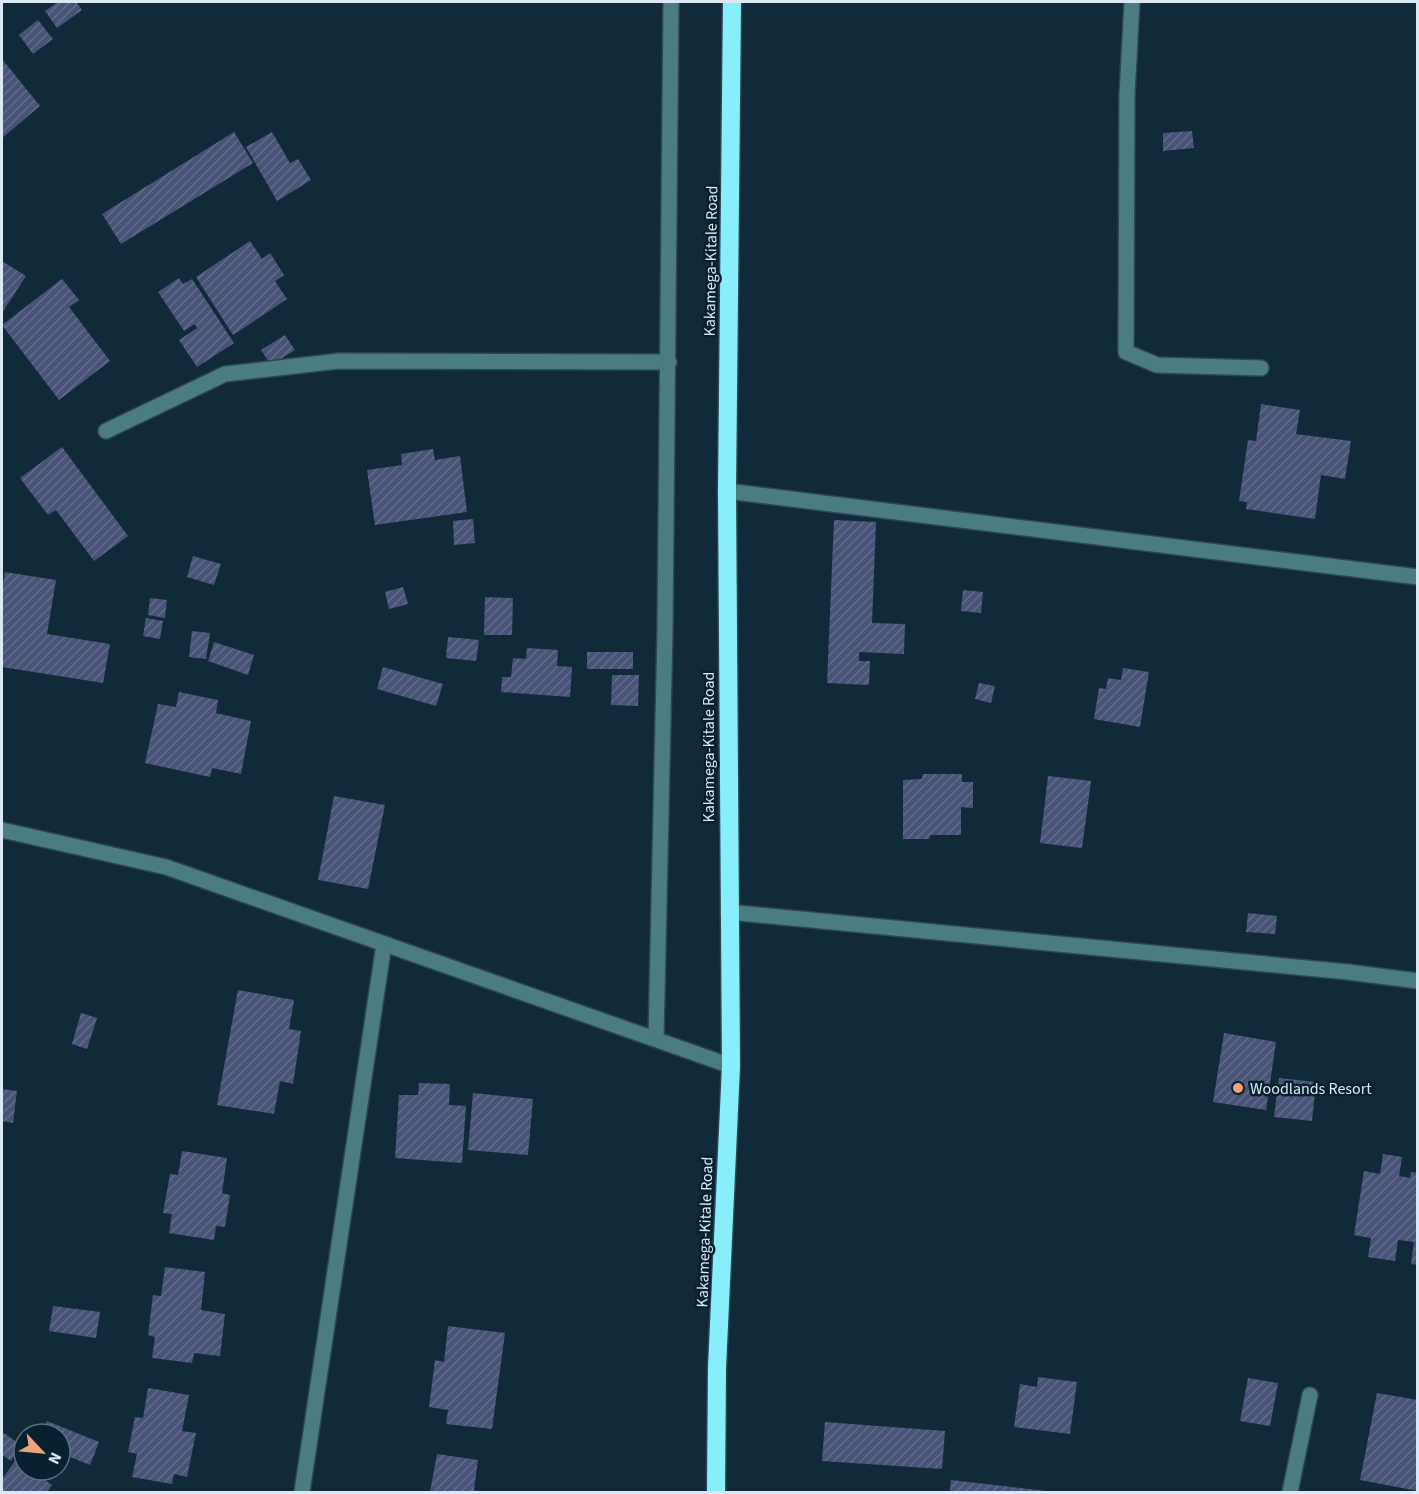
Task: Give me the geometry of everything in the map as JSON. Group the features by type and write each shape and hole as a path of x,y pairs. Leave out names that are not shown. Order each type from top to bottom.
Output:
{"highway":[{"name":"Kakamega-Kitale Road","path":"716,1492 717,1368 730,1066 727,491 732,2"}],"street":[{"path":"656,1039 669,362 671,2"},
{"path":"1132,2 1127,95 1126,352 1157,364 1261,368"},
{"path":"106,430 225,374 339,361 669,362"},
{"path":"727,491 1418,577"},
{"path":"2,830 166,867 730,1066"},
{"path":"728,912 1348,972 1418,981"},
{"path":"302,1492 384,944"},
{"path":"1290,1492 1310,1395"}],"building":[{"path":"58,2 76,2 82,10 57,28 45,11"},
{"path":"38,20 53,39 33,54 19,35"},
{"path":"2,59 40,106 2,138"},
{"path":"1192,131 1194,148 1163,151 1163,133"},
{"path":"234,132 253,163 121,244 102,214"},
{"path":"272,132 290,163 298,159 311,180 277,201 246,147"},
{"path":"250,241 262,259 270,253 284,275 275,281 287,299 233,335 196,277"},
{"path":"2,261 26,276 2,313"},
{"path":"179,278 183,284 192,279 234,343 197,367 179,340 197,328 195,324 184,331 158,292"},
{"path":"62,279 79,300 69,307 110,361 59,400 2,325"},
{"path":"285,335 295,350 271,365 261,350"},
{"path":"1261,404 1300,410 1296,434 1351,441 1345,479 1321,475 1315,519 1246,509 1247,502 1239,501 1248,440 1256,441"},
{"path":"62,447 128,536 94,561 56,510 48,515 20,478"},
{"path":"433,449 435,460 460,456 467,512 375,525 367,470 402,465 401,454"},
{"path":"473,519 475,543 454,545 453,521"},
{"path":"834,520 876,522 872,623 905,624 904,654 859,652 859,661 870,661 869,685 827,683"},
{"path":"193,556 221,564 214,585 187,577"},
{"path":"5,572 56,580 47,634 110,644 103,683 2,667 2,590"},
{"path":"403,587 408,604 389,609 385,592"},
{"path":"963,590 983,592 981,613 961,611"},
{"path":"485,597 513,598 512,635 484,635"},
{"path":"150,598 167,600 165,618 148,615"},
{"path":"146,618 163,621 160,639 143,636"},
{"path":"192,631 210,633 206,659 189,657"},
{"path":"448,637 479,640 476,661 446,658"},
{"path":"214,642 254,655 248,675 208,661"},
{"path":"527,648 558,650 557,666 572,667 570,697 501,692 502,677 511,677 513,658 526,659"},
{"path":"587,652 633,652 633,669 587,669"},
{"path":"383,667 443,684 436,706 377,689"},
{"path":"1123,668 1149,672 1140,727 1094,719 1099,688 1106,689 1108,678 1121,680"},
{"path":"612,675 639,675 638,706 611,705"},
{"path":"979,683 995,686 991,703 975,699"},
{"path":"179,692 218,700 216,713 251,721 241,774 212,768 210,777 145,763 158,704 176,707"},
{"path":"923,774 962,774 962,782 973,782 973,808 961,807 961,835 930,835 929,839 903,839 903,780 922,779"},
{"path":"1048,776 1091,781 1082,848 1040,843"},
{"path":"334,796 385,805 368,889 318,880"},
{"path":"1248,913 1277,916 1275,934 1246,932"},
{"path":"238,990 294,1000 289,1029 301,1031 293,1084 280,1081 274,1114 217,1105"},
{"path":"81,1013 97,1018 87,1049 72,1044"},
{"path":"1224,1033 1276,1042 1266,1110 1213,1102"},
{"path":"1279,1078 1316,1082 1312,1121 1274,1117"},
{"path":"419,1083 450,1084 449,1105 466,1106 462,1163 395,1158 399,1095 418,1095"},
{"path":"2,1089 17,1091 13,1123 2,1121"},
{"path":"473,1093 533,1099 528,1155 468,1150"},
{"path":"182,1151 227,1158 222,1193 230,1195 225,1227 216,1226 214,1240 169,1233 172,1214 163,1213 170,1174 178,1175"},
{"path":"1383,1154 1402,1157 1399,1176 1410,1178 1411,1172 1418,1173 1418,1265 1411,1264 1414,1242 1398,1240 1395,1261 1368,1257 1371,1238 1354,1235 1364,1171 1380,1174"},
{"path":"165,1267 205,1272 201,1310 225,1314 220,1356 194,1353 192,1363 152,1358 155,1337 148,1335 153,1295 161,1296"},
{"path":"53,1306 100,1312 96,1338 49,1331"},
{"path":"448,1326 505,1333 492,1429 446,1424 448,1410 429,1407 435,1360 444,1362"},
{"path":"1038,1377 1077,1382 1070,1434 1014,1427 1020,1384 1037,1387"},
{"path":"1248,1378 1278,1383 1270,1426 1240,1421"},
{"path":"148,1388 189,1395 182,1431 196,1433 187,1477 174,1474 172,1484 132,1477 137,1454 128,1452 135,1417 143,1418"},
{"path":"1377,1393 1418,1400 1418,1491 1360,1480"},
{"path":"825,1422 945,1431 942,1469 822,1461"},
{"path":"72,1431 99,1442 90,1465 72,1458"},
{"path":"2,1432 12,1439 12,1459 11,1461 2,1455"},
{"path":"437,1454 478,1460 474,1490 483,1492 430,1492"},
{"path":"12,1465 12,1482 47,1482 52,1485 47,1492 2,1492 2,1479"},
{"path":"951,1480 1047,1491 1047,1492 950,1492"}],"place":[{"name":"Woodlands Resort","path":"1238,1088"}]}
